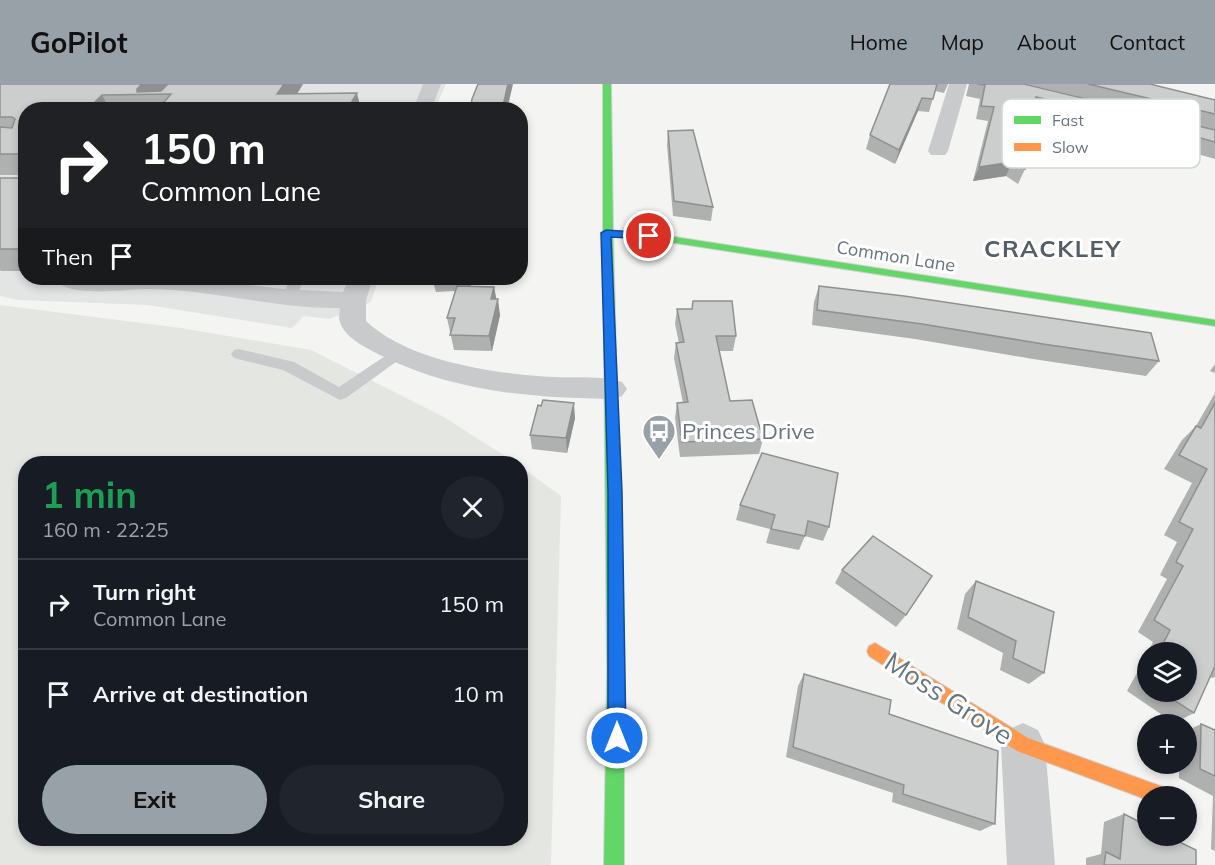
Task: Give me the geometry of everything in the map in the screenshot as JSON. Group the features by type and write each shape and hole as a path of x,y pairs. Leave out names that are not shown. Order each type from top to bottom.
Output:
{"main road":[{"path":"607,84 606,233 612,389 616,622 617,808 614,865"},
{"name":"Common Lane","path":"606,233 649,236 1215,323"},
{"name":"Moss Grove","path":"875,651 1023,745 1137,787"}],"street":[{"path":"426,102 432,84"},
{"path":"938,151 958,84"},
{"path":"228,285 357,289 352,316 357,328 399,354 459,376 482,381 537,388 612,389"},
{"name":"Moss Grove","path":"1023,745 1031,865"}],"lane":[{"path":"239,354 288,366 340,394 399,354"}],"shaded area":[{"path":"0,84 446,84 438,102 18,102 18,285 377,285 371,302 329,319 304,316 292,328 148,305 18,300 0,296"},
{"path":"0,305 181,328 311,350 444,417 505,456 18,456 18,846 528,846 528,472 561,496 551,865 0,865"}],"building":[{"path":"0,84 142,84 137,92 161,91 168,84 284,84 277,94 357,93 352,102 164,102 171,94 102,95 95,102 18,102 18,154 0,154 0,127 12,128 15,119 0,117"},
{"path":"478,84 508,84 504,102 471,102"},
{"path":"890,84 937,84 933,99 922,98 899,150 870,135"},
{"path":"977,84 1024,84 1086,99 1036,97 1036,99 1002,99 1002,164 979,167 994,107 981,106 985,85"},
{"path":"1088,84 1150,84 1215,100 1215,114 1200,110 1200,99 1152,99"},
{"path":"1200,126 1215,130 1215,142 1200,138"},
{"path":"693,130 713,207 674,201 668,131"},
{"path":"0,178 18,178 18,249 0,249"},
{"path":"457,286 494,287 491,299 498,299 489,336 450,335 455,318 447,318"},
{"path":"819,286 904,296 1151,333 1159,361 817,310"},
{"path":"693,301 732,301 736,336 716,336 730,401 752,400 763,439 682,442 677,403 688,402 676,343 684,342 677,309 692,309"},
{"path":"543,400 574,403 566,438 530,435 538,405 541,406"},
{"path":"1215,403 1215,666 1194,713 1177,702 1197,702 1197,642 1164,642 1170,630 1154,620 1183,566 1176,562 1193,529 1179,522 1207,469 1179,455 1196,426 1201,428"},
{"path":"762,453 838,473 829,527 808,521 805,536 771,529 775,515 740,505"},
{"path":"873,536 932,576 906,615 842,570"},
{"path":"976,581 1054,612 1044,673 1013,658 1016,641 968,617"},
{"path":"804,674 891,700 889,714 998,751 995,824 903,794 904,785 793,747"},
{"path":"1201,724 1215,730 1215,776 1200,769"},
{"path":"1124,814 1137,820 1137,846 1188,846 1196,850 1196,865 1104,865 1106,852 1120,859"}],"traffic: fast":[{"path":"607,84 616,670 614,865"},
{"path":"606,233 649,236 1215,323"}],"traffic: slow":[{"path":"875,651 1023,745 1137,787"}],"place":[{"name":"Princes Drive","path":"659,460"}],"district":[{"name":"CRACKLEY","path":"1053,248"}],"route":[{"path":"617,738 615,492 606,233 649,236"}]}
